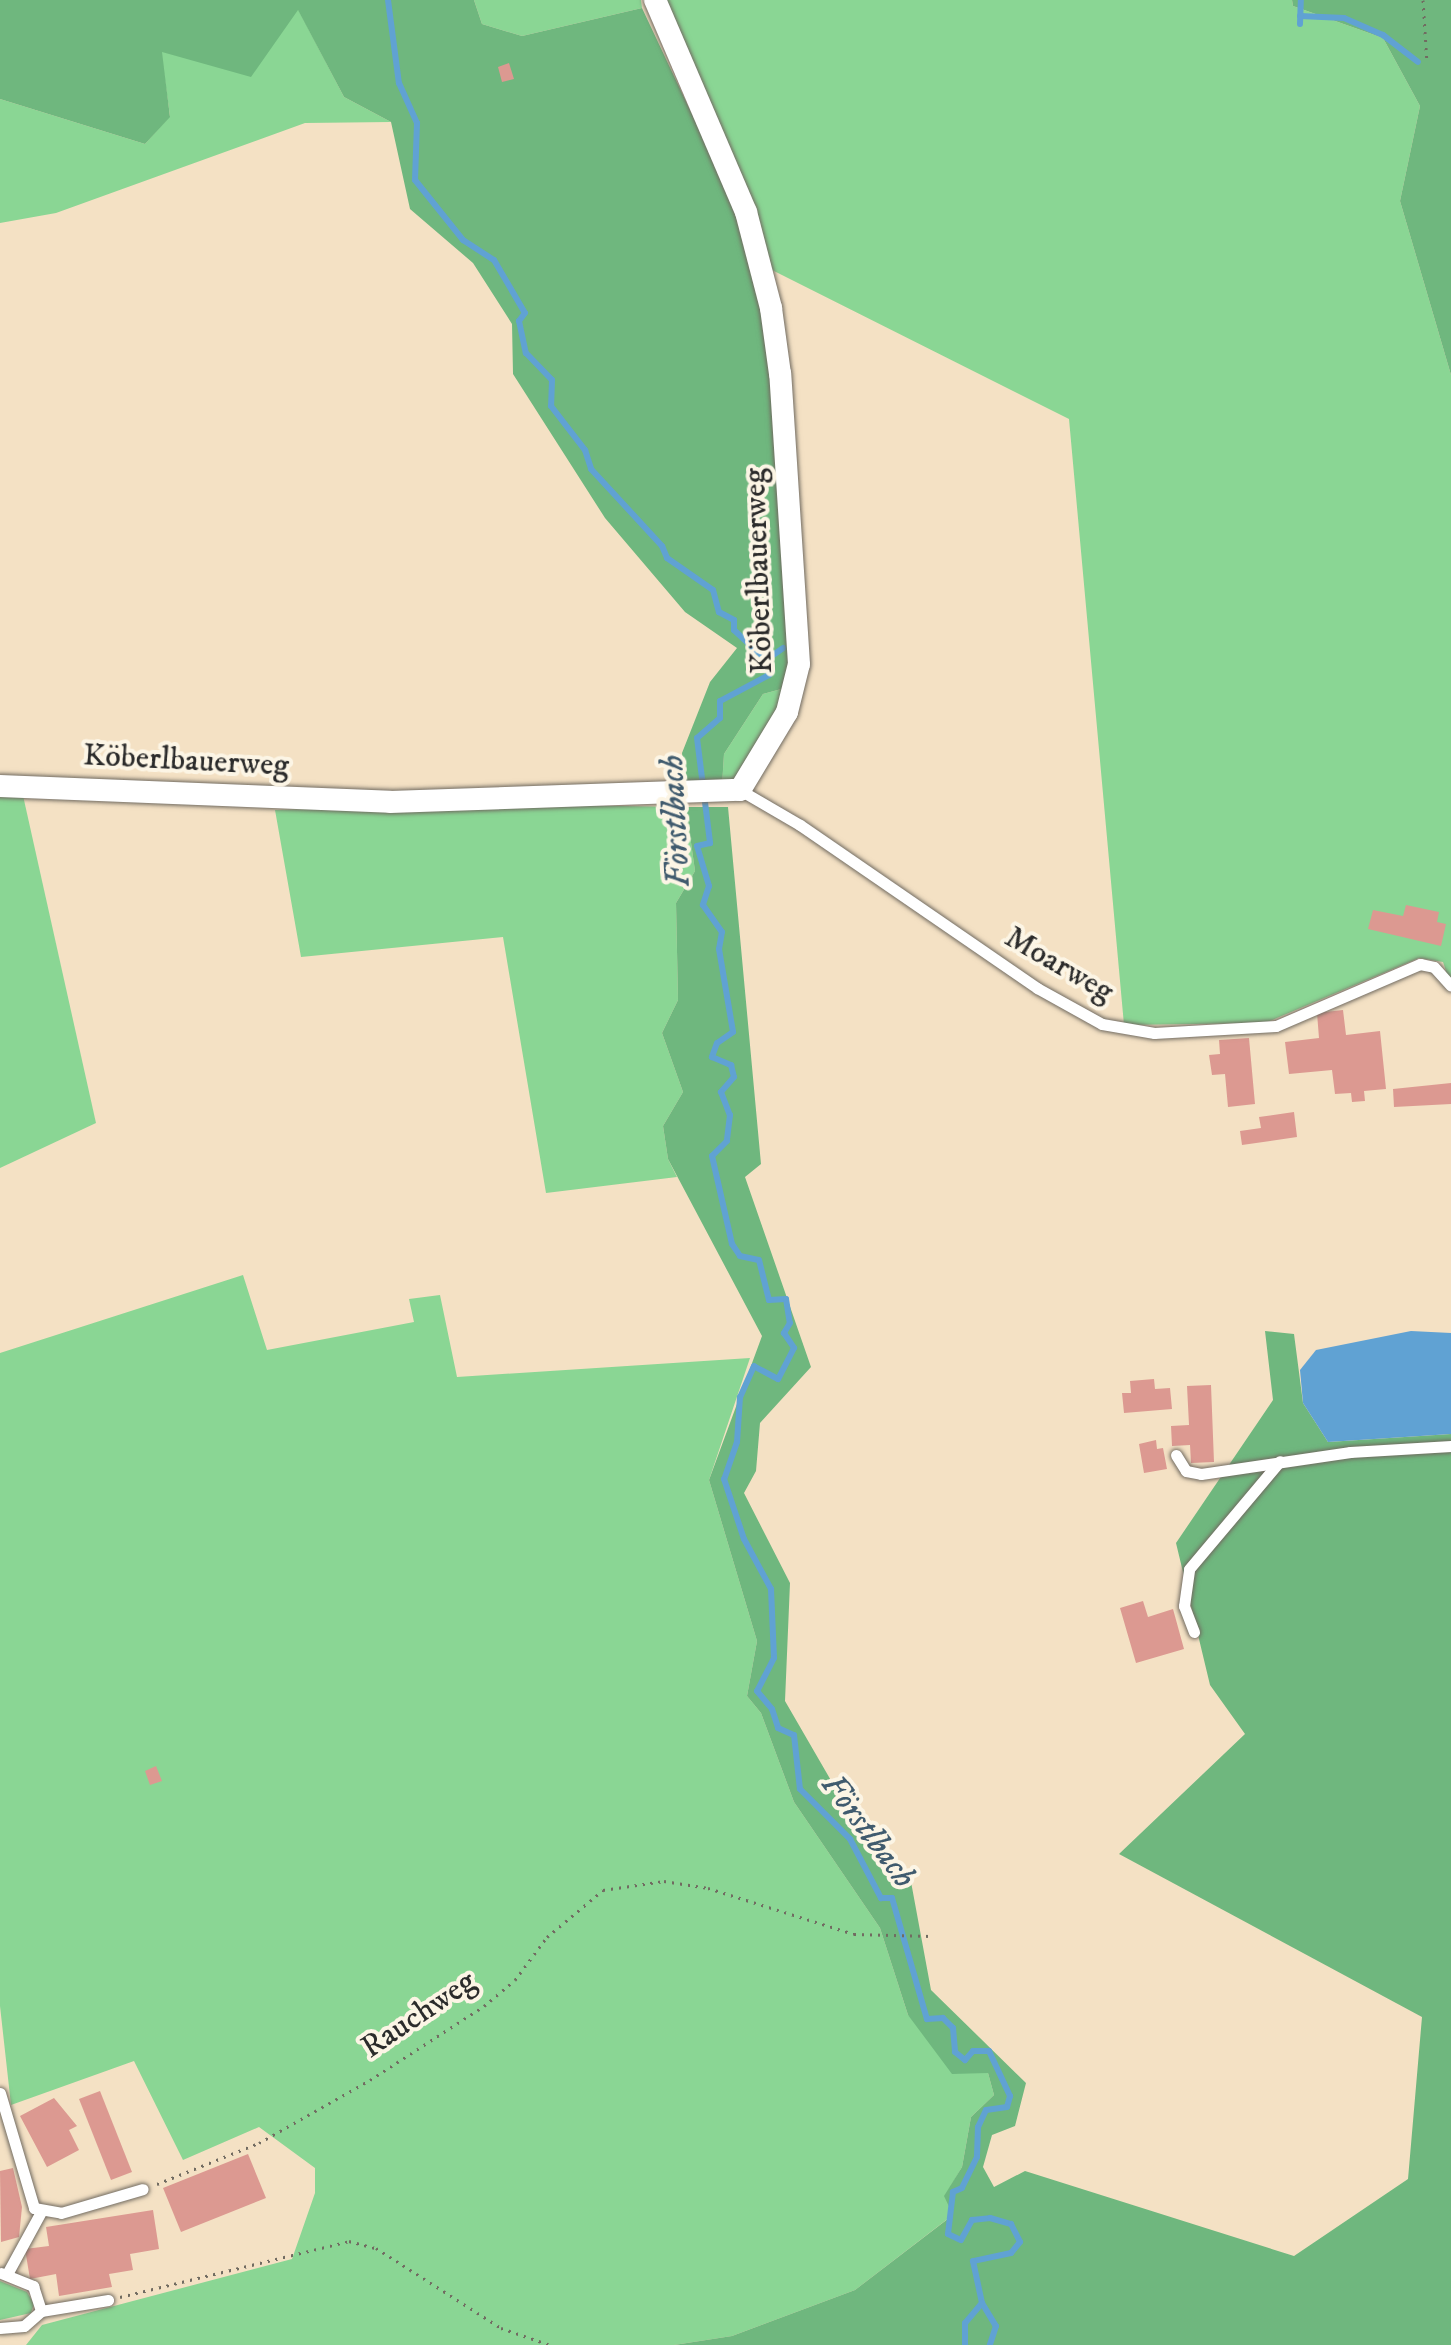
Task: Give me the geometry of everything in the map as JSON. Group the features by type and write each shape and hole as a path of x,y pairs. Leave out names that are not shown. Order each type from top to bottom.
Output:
{"street":[{"name":"Köberlbauerweg","path":"0,786 390,802 707,794 740,790 781,726 795,691 799,664 780,374 771,308 746,212 655,0"}],"lane":[{"name":"Moarweg","path":"740,790 800,825 1037,988 1102,1024 1127,1030 1201,1032 1276,1026 1396,970 1434,967 1451,986"},
{"path":"1176,1455 1186,1471 1201,1474 1280,1461 1451,1446"},
{"path":"1194,1632 1184,1606 1189,1569 1280,1461"},
{"path":"0,2093 29,2198 41,2212 61,2213 143,2189"},
{"path":"41,2212 3,2273 38,2291 41,2311"},
{"path":"0,2328 24,2326 41,2311 108,2300"}],"path":[{"path":"1423,0 1427,63"},
{"name":"Rauchweg","path":"143,2189 259,2143 382,2072 484,2006 515,1980 547,1937 603,1890 664,1881 708,1888 854,1934 931,1936"},
{"path":"108,2300 349,2241 376,2248 501,2328 550,2345"}],"green space":[{"path":"0,0 474,0 482,24 522,36 642,8 729,193 768,329 790,660 785,688 763,694 724,754 722,786 685,787 682,753 710,682 737,648 685,612 605,518 513,374 512,324 473,263 410,209 391,122 344,97 298,10 251,77 162,52 170,117 145,144 0,99"},
{"path":"474,0 641,0 642,8 522,36 482,24"},
{"path":"659,0 1292,0 1293,6 1383,38 1420,106 1400,201 1451,375 1451,986 1443,962 1419,958 1265,1023 1124,1025 1069,419 768,268"},
{"path":"1292,0 1451,0 1451,375 1400,201 1420,106 1383,38 1293,6"},
{"path":"298,9 344,97 391,122 305,123 56,213 0,223 0,99 145,144 170,116 161,52"},
{"path":"785,688 781,711 736,780 722,786 724,754 763,694"},
{"path":"0,791 22,791 96,1123 0,1168"},
{"path":"496,804 686,807 695,871 676,903 678,1000 662,1033 683,1092 663,1126 668,1159 677,1177 546,1193 503,937 301,957 275,810"},
{"path":"686,807 728,807 761,1164 745,1177 811,1367 760,1423 756,1471 744,1493 790,1583 785,1701 873,1853 909,1871 931,1990 1026,2083 1015,2126 992,2135 983,2167 994,2187 1025,2171 1294,2256 1408,2179 1422,2017 1119,1854 1245,1734 1210,1685 1176,1543 1273,1400 1265,1331 1294,1334 1303,1403 1328,1442 1451,1434 1451,2345 674,2345 732,2336 855,2290 953,2215 944,2196 962,2167 971,2117 994,2095 988,2073 952,2074 908,2015 880,1928 794,1802 761,1713 747,1696 757,1641 709,1480 762,1336 668,1159 663,1126 683,1092 662,1033 678,1000 676,903 695,871"},
{"path":"243,1275 267,1350 414,1322 409,1299 440,1295 457,1377 750,1358 709,1480 757,1641 747,1696 761,1713 794,1802 880,1928 908,2015 988,2073 994,2095 971,2117 962,2167 945,2196 954,2214 855,2290 732,2336 674,2345 26,2345 42,2325 292,2259 315,2193 315,2168 259,2127 183,2160 134,2061 11,2105 0,2006 0,1353"},
{"path":"0,2281 27,2292 34,2304 31,2313 0,2320"}],"water":[{"path":"1411,1331 1451,1333 1451,1434 1328,1442 1303,1403 1300,1370 1316,1350"}],"building":[{"path":"509,63 514,79 502,82 498,67"},
{"path":"1406,905 1439,912 1437,922 1446,924 1441,946 1368,929 1373,910 1403,916"},
{"path":"1343,1010 1346,1035 1380,1031 1386,1089 1364,1091 1365,1101 1352,1102 1351,1093 1335,1094 1332,1070 1289,1074 1285,1042 1319,1038 1317,1013"},
{"path":"1249,1038 1255,1104 1228,1107 1225,1074 1212,1075 1209,1055 1220,1054 1219,1040"},
{"path":"1451,1083 1451,1104 1394,1107 1393,1089"},
{"path":"1294,1112 1297,1137 1242,1145 1240,1131 1261,1128 1259,1117"},
{"path":"1154,1379 1155,1389 1170,1388 1172,1409 1124,1413 1122,1393 1131,1393 1130,1381"},
{"path":"1211,1385 1214,1462 1191,1463 1190,1445 1172,1446 1171,1426 1189,1425 1187,1386"},
{"path":"1156,1440 1157,1449 1163,1448 1167,1469 1144,1473 1139,1444"},
{"path":"1143,1601 1148,1617 1173,1609 1184,1649 1136,1663 1120,1608"},
{"path":"156,1766 162,1781 150,1785 145,1771"},
{"path":"100,2091 132,2172 111,2180 79,2099"},
{"path":"54,2098 77,2126 69,2130 79,2150 47,2167 20,2116"},
{"path":"248,2154 266,2198 181,2232 163,2188"},
{"path":"13,2168 22,2207 19,2237 1,2242 0,2171"},
{"path":"153,2210 159,2249 130,2254 133,2270 109,2274 112,2287 59,2296 56,2274 30,2279 25,2249 49,2246 46,2227"}],"waterway":[{"name":"Förstlbach","path":"388,0 399,83 417,123 415,180 463,240 494,260 525,313 519,321 526,353 552,380 551,406 585,450 591,469 662,546 667,558 713,590 719,612 734,620 734,630 766,660 769,675 720,701 720,718 697,738 710,843 697,846 709,886 703,905 722,932 719,949 733,1032 717,1043 712,1057 731,1065 734,1077 721,1092 730,1115 727,1141 712,1156 732,1244 740,1256 759,1260 769,1300 786,1299 790,1323 784,1333 794,1348 778,1379 754,1366 740,1397 737,1442 724,1479 744,1539 771,1589 774,1658 757,1691 772,1709 778,1728 794,1735 800,1789 850,1839 881,1898 892,1898 927,2019 943,2018 953,2028 955,2052 965,2060 973,2051 989,2051 1010,2096 1007,2107 986,2110 978,2127 977,2157 962,2188 953,2192 948,2234 961,2240 972,2220 990,2218 1011,2224 1020,2242 1011,2253 973,2261 982,2303 965,2323 965,2345"},
{"path":"1300,24 1301,0"},
{"path":"1300,16 1344,18 1383,35 1418,62"},
{"path":"766,660 783,648"},
{"path":"982,2303 996,2326 990,2345"}]}
